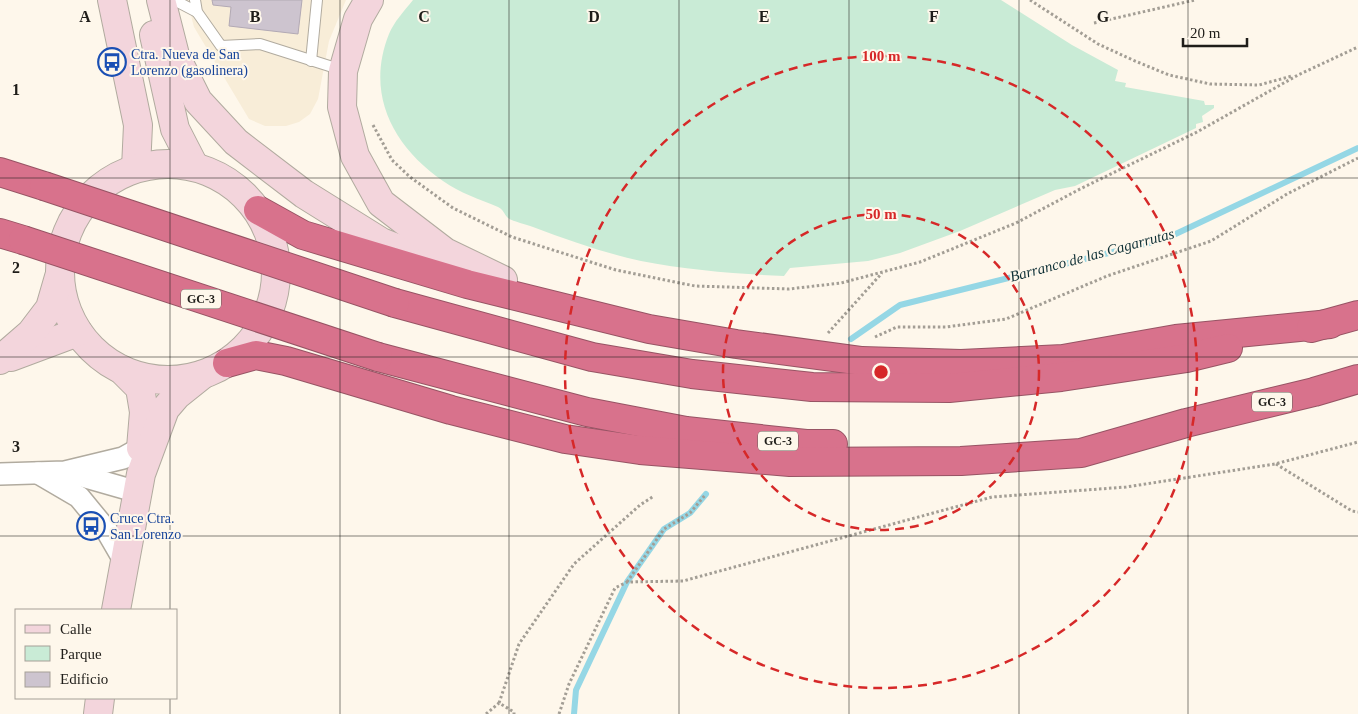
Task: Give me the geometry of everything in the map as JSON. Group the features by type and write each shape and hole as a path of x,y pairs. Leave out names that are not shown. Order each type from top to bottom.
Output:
{"highway":[{"path":"0,172 395,303 592,357 692,374 812,387 949,388 1061,377 1187,358 1330,324 1358,315"},
{"path":"258,210 303,235 467,284 648,329 736,344 862,361 961,364 1063,359 1176,340 1330,324"},
{"name":"GC-3","path":"12,236 378,357 587,412 686,431 806,444 953,446 1057,439 1186,423 1314,392 1358,378"},
{"path":"215,368 256,355 286,361 451,410 565,439 640,450 790,462 961,461 1081,453 1186,423"}],"street":[{"path":"112,0 138,125 136,168"},
{"path":"146,0 175,129 194,166"},
{"path":"161,0 175,55 198,101 236,142 304,194 381,242 434,263 589,304 648,329"},
{"path":"369,0 358,19 343,70 342,107 355,156 381,203 445,252 503,280"},
{"path":"0,360 31,333 50,308 59,277 63,242 78,210 104,184 136,168 165,163 194,166 219,176 240,190 258,210 273,242 277,276 270,310 253,340 177,394 165,409 140,471"},
{"path":"59,277 65,306 78,332 97,354 122,370 140,388 144,412 140,471 116,609"},
{"path":"0,360 78,332"},
{"path":"122,370 148,378 176,380 215,368"},
{"path":"65,472 123,458 140,471"},
{"path":"0,474 140,471"},
{"path":"38,472 78,497 107,531 125,562"},
{"path":"98,714 100,699"}],"lane":[{"path":"174,0 197,12"},
{"path":"195,0 197,12 221,46 260,44 343,70"},
{"path":"311,61 316,0"}],"path":[{"path":"1030,0 1098,44 1169,75 1210,84 1259,85 1298,75"},
{"path":"1094,23 1195,0"},
{"path":"372,122 392,160 410,178 453,208 512,238 616,270 694,286 789,289 841,283 920,262 1016,223 1082,188 1197,132 1298,75 1358,47"},
{"path":"872,338 897,327 946,327 1006,319 1107,276 1211,241 1287,194 1358,158"},
{"path":"824,337 882,272"},
{"path":"559,714 569,684 615,588 627,582 683,581 992,497 1126,487 1275,464 1358,442"},
{"path":"1275,464 1352,511 1358,512"},
{"path":"627,582 664,529 690,513 706,494"},
{"path":"486,714 499,704 518,644 574,564 640,505 654,496"},
{"path":"499,704 514,712 514,714"}],"shaded area":[{"path":"187,0 346,0 329,41 318,99 310,114 299,122 286,126 265,126 249,119 194,27"}],"green space":[{"path":"413,0 1001,0 1072,45 1118,70 1115,81 1126,83 1125,87 1204,101 1205,105 1214,105 1214,108 1202,116 1203,122 1196,124 1196,128 1075,186 1055,190 960,231 900,253 868,261 790,268 784,276 676,267 613,254 508,218 500,208 443,181 410,152 388,117 382,98 380,77 382,56 389,34 396,21"}],"building":[{"path":"212,0 302,0 298,34 229,26 231,7 213,5"}],"waterway":[{"name":"Barranco de las Cagarrutas","path":"851,339 900,305 1165,239 1358,148"},
{"path":"574,714 576,690 627,582 664,529 690,513 706,494"}],"place":[{"name":"Ctra. Nueva de San Lorenzo (gasolinera)","path":"112,62"},
{"name":"Cruce Ctra. San Lorenzo","path":"91,526"}]}
